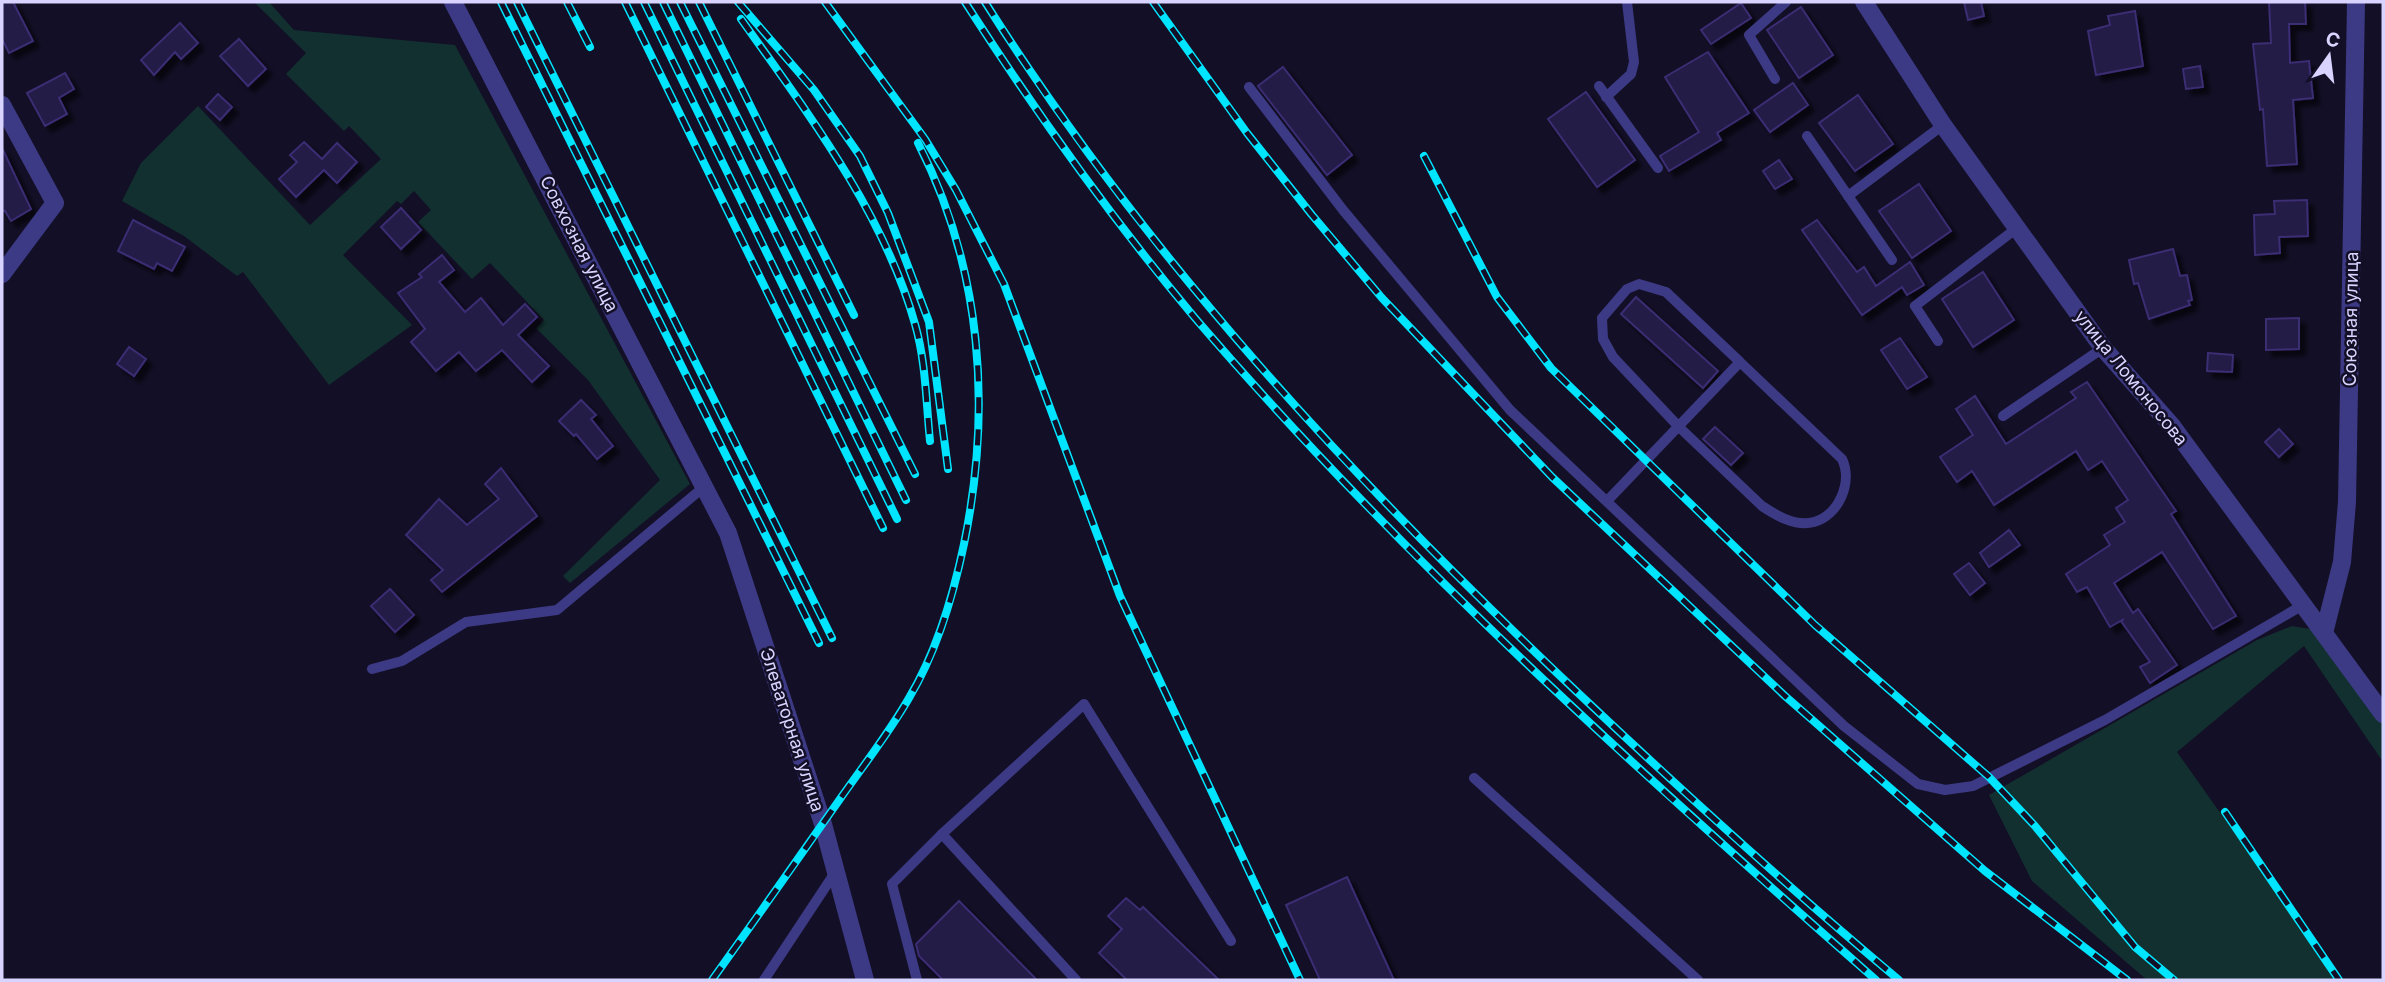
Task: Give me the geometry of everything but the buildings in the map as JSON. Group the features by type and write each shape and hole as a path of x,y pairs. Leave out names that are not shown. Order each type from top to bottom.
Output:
{"street":[{"name":"Совхозная улица","path":"453,2 705,486"},
{"name":"улица Ломоносова","path":"1864,2 1943,125 2103,348 2172,426 2383,713"},
{"name":"Союзная улица","path":"2324,633 2342,562 2347,502 2357,2"},
{"path":"2,105 55,203 2,275"},
{"name":"Элеваторная улица","path":"705,486 728,533 836,871 865,980"}],"lane":[{"path":"1606,97 1631,74 1634,62 1626,2"},
{"path":"1775,79 1749,35 1786,2"},
{"path":"1599,86 1658,168"},
{"path":"1249,87 1343,210 1510,410 1844,726 1918,784 1935,789 1973,786 2105,720 2303,605"},
{"path":"1849,196 1943,125"},
{"path":"1807,136 1892,260"},
{"path":"1938,341 1915,306 2017,228"},
{"path":"1639,284 1651,285 1666,292 1842,459 1848,481 1843,495 1816,522 1803,523 1776,516 1679,427 1606,349 1600,328 1608,309 1627,289 1639,284"},
{"path":"2003,416 2103,348"},
{"path":"1608,500 1740,362"},
{"path":"372,669 402,661 466,622 557,610 705,486"},
{"path":"917,980 892,884 942,834 1084,704 1231,942"},
{"path":"1474,778 1698,980"},
{"path":"942,834 1076,980"},
{"path":"764,980 836,871"}],"green space":[{"path":"254,2 269,2 294,30 455,45 690,484 570,583 563,576 660,480 588,380 536,328 544,320 490,263 472,279 418,222 431,210 414,191 401,204 397,201 343,255 412,325 329,385 243,272 237,276 184,236 122,201 141,163 198,106 310,225 381,159 349,126 344,131 286,74 306,53"},
{"path":"2292,626 2311,629 2330,649 2383,724 2383,762 2304,646 2177,752 2339,980 2147,980 2032,881 1989,795 2257,640"}],"railway":[{"path":"501,2 819,643"},
{"path":"517,2 832,638"},
{"path":"567,2 590,47"},
{"path":"625,2 883,528"},
{"path":"644,2 897,519"},
{"path":"663,2 906,500"},
{"path":"680,2 915,474"},
{"path":"699,2 854,315"},
{"path":"738,2 814,90 860,156 888,213 929,322 948,469"},
{"path":"825,2 925,139 956,190 1004,284 1120,596 1300,980"},
{"path":"965,2 1047,124 1134,242 1195,318 1355,494 1524,661 1698,822 1876,980"},
{"path":"985,2 1048,97 1115,189 1186,279 1336,450 1414,532 1577,692 1736,839 1899,980"},
{"path":"1153,2 1247,133 1312,215 1382,298 1552,477 1785,696 1985,871 2127,980"},
{"path":"741,19 817,127 864,203 884,243 901,283 919,338 930,441"},
{"path":"712,980 909,698 936,643 960,564 973,493 978,442 976,339 956,239 940,191 918,143"},
{"path":"1424,156 1497,297 1551,368 1815,625 1989,777 2035,826 2135,947 2174,980"},
{"path":"2225,812 2339,980"}]}
